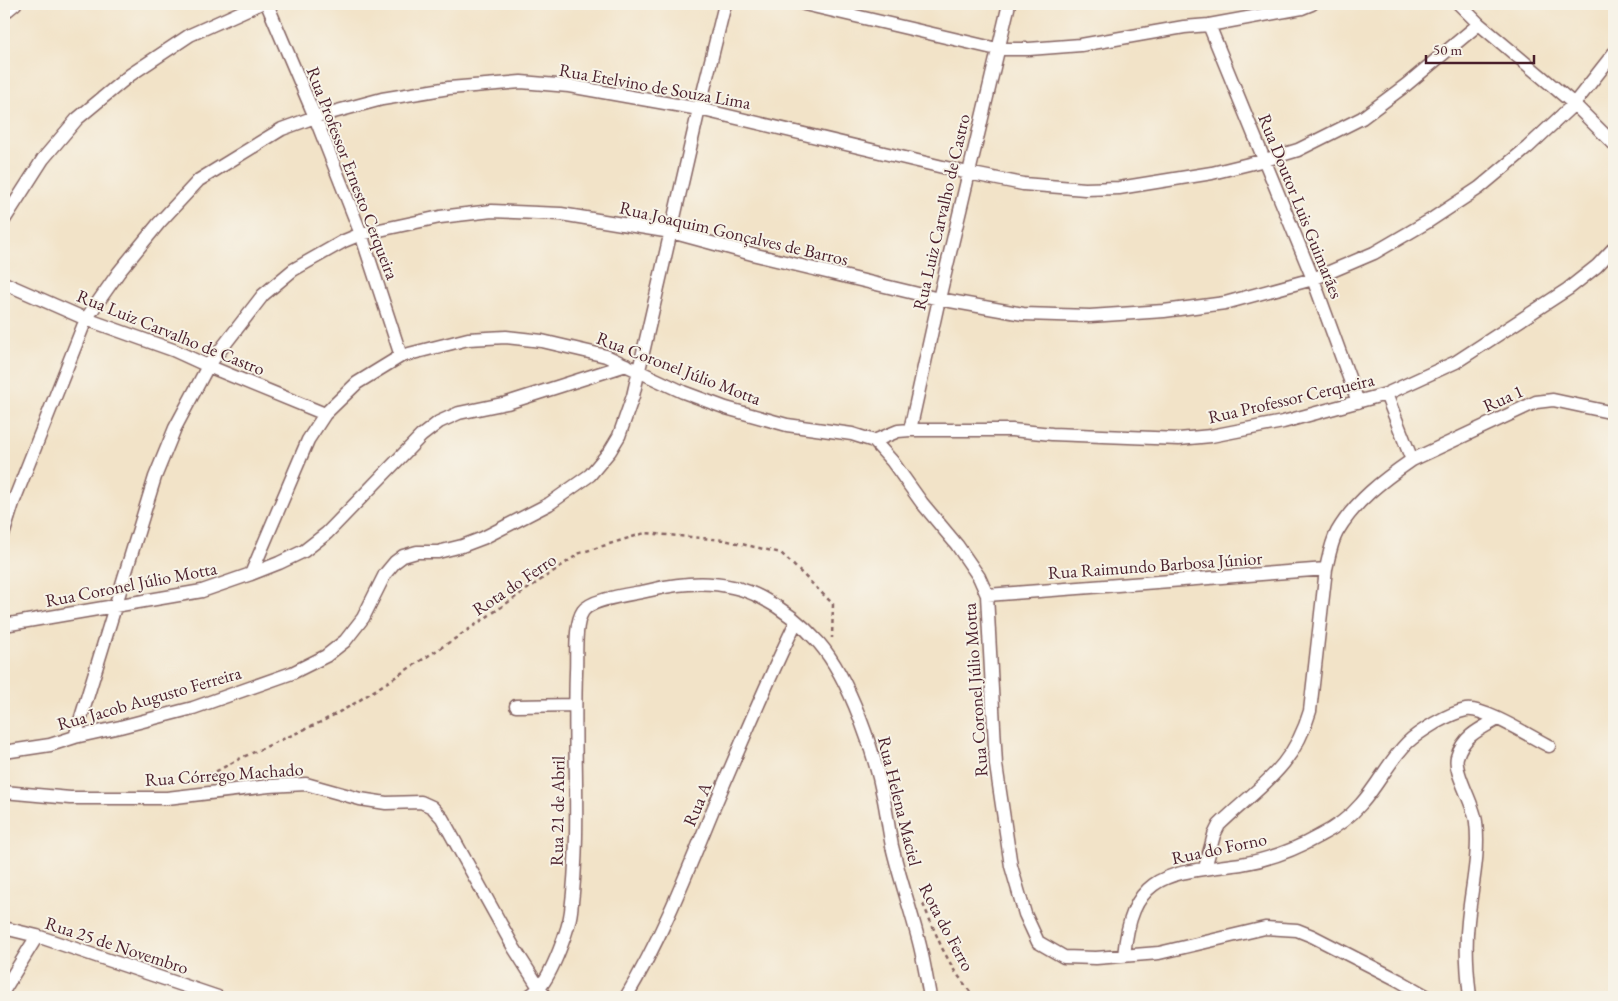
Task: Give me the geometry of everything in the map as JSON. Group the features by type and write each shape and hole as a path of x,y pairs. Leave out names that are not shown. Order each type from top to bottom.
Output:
{"street":[{"path":"4,13 15,4"},
{"path":"4,220 43,159 77,119 130,75 190,36 259,4"},
{"name":"Rua Professor Ernesto Cerqueira","path":"268,4 361,234 401,356"},
{"name":"Rua Jacob Augusto Ferreira","path":"4,752 50,745 193,708 292,673 326,656 345,641 363,618 385,574 403,556 417,552 438,552 483,538 550,504 590,475 610,451 619,436 634,396 724,4"},
{"path":"804,4 997,49 1029,50 1080,45 1184,27 1209,25 1302,8 1312,4"},
{"name":"Rua Luiz Carvalho de Castro","path":"910,430 968,173 1009,4"},
{"path":"1459,4 1479,24 1574,104 1614,144"},
{"name":"Rua Etelvino de Souza Lima","path":"4,532 13,503 86,319 118,272 159,222 199,180 282,129 315,117 382,99 449,88 521,82 569,86 699,109 968,173 1023,184 1119,188 1212,173 1298,150 1362,118 1406,85 1479,24"},
{"name":"Rua Doutor Luis Guimarães","path":"1209,25 1313,279 1358,402"},
{"name":"Rua Joaquim Gonçalves de Barros","path":"75,737 155,477 175,428 208,366 263,295 293,270 344,241 361,234 440,217 492,211 561,214 671,232 756,255 939,299 1023,314 1090,316 1225,303 1313,279 1374,253 1429,221 1479,188 1528,147 1574,104 1614,53"},
{"name":"Rua Professor Cerqueira","path":"874,442 898,431 910,430 1012,430 1052,434 1187,438 1211,436 1282,422 1386,394 1456,362 1568,289 1597,266 1614,248"},
{"name":"Rua Luiz Carvalho de Castro","path":"4,283 86,319 173,350 325,414"},
{"name":"Rua Coronel Júlio Motta","path":"4,625 202,591 251,574 308,440 325,414 357,383 401,356 468,339 506,337 542,341 606,356 683,392 726,408 787,425 852,434 874,442 892,461 922,503 957,545 979,577 987,595 996,765 1011,866 1025,914 1038,942 1064,957 1096,958 1159,953 1265,928 1282,928 1296,930 1312,936 1428,997"},
{"path":"251,574 304,551 327,533 421,436 439,422 459,413 507,403 626,366"},
{"path":"1386,394 1412,460"},
{"name":"Rua 1","path":"1205,868 1214,835 1219,825 1284,764 1306,727 1310,711 1326,569 1331,546 1337,532 1359,502 1380,482 1412,460 1536,402 1553,400 1614,413"},
{"name":"Rua Raimundo Barbosa Júnior","path":"987,595 1326,569"},
{"name":"Rua Helena Maciel","path":"581,614 591,604 603,600 669,586 708,584 737,588 757,595 779,607 819,643 832,662 846,689 867,739 878,774 892,846 920,946 930,997"},
{"name":"Rua 21 de Abril","path":"528,997 542,993 571,914 576,843 575,705 578,634 581,614"},
{"name":"Rua A","path":"626,997 641,972 676,899 769,678 796,622"},
{"path":"516,706 575,705"},
{"name":"Rua do Forno","path":"1124,956 1126,936 1134,909 1148,888 1159,880 1174,874 1243,864 1272,856 1309,841 1333,828 1361,804 1406,744 1419,733 1446,717 1467,710 1485,712 1548,746"},
{"path":"1470,997 1466,941 1476,854 1476,823 1474,808 1458,771 1456,759 1467,738 1477,730 1498,719"},
{"name":"Rua Córrego Machado","path":"4,792 70,798 168,798 260,786 306,784 368,800 386,803 421,802 432,806 442,818 514,948 542,993"},
{"name":"Rua 25 de Novembro","path":"4,928 37,936 218,997"},
{"path":"4,990 37,936"}],"path":[{"name":"Rota do Ferro","path":"200,780 241,758 313,726 352,705 460,636 580,553 645,533 724,540 781,553 833,604 832,662"},
{"name":"Rota do Ferro","path":"923,903 942,948 954,970 974,997"}]}
